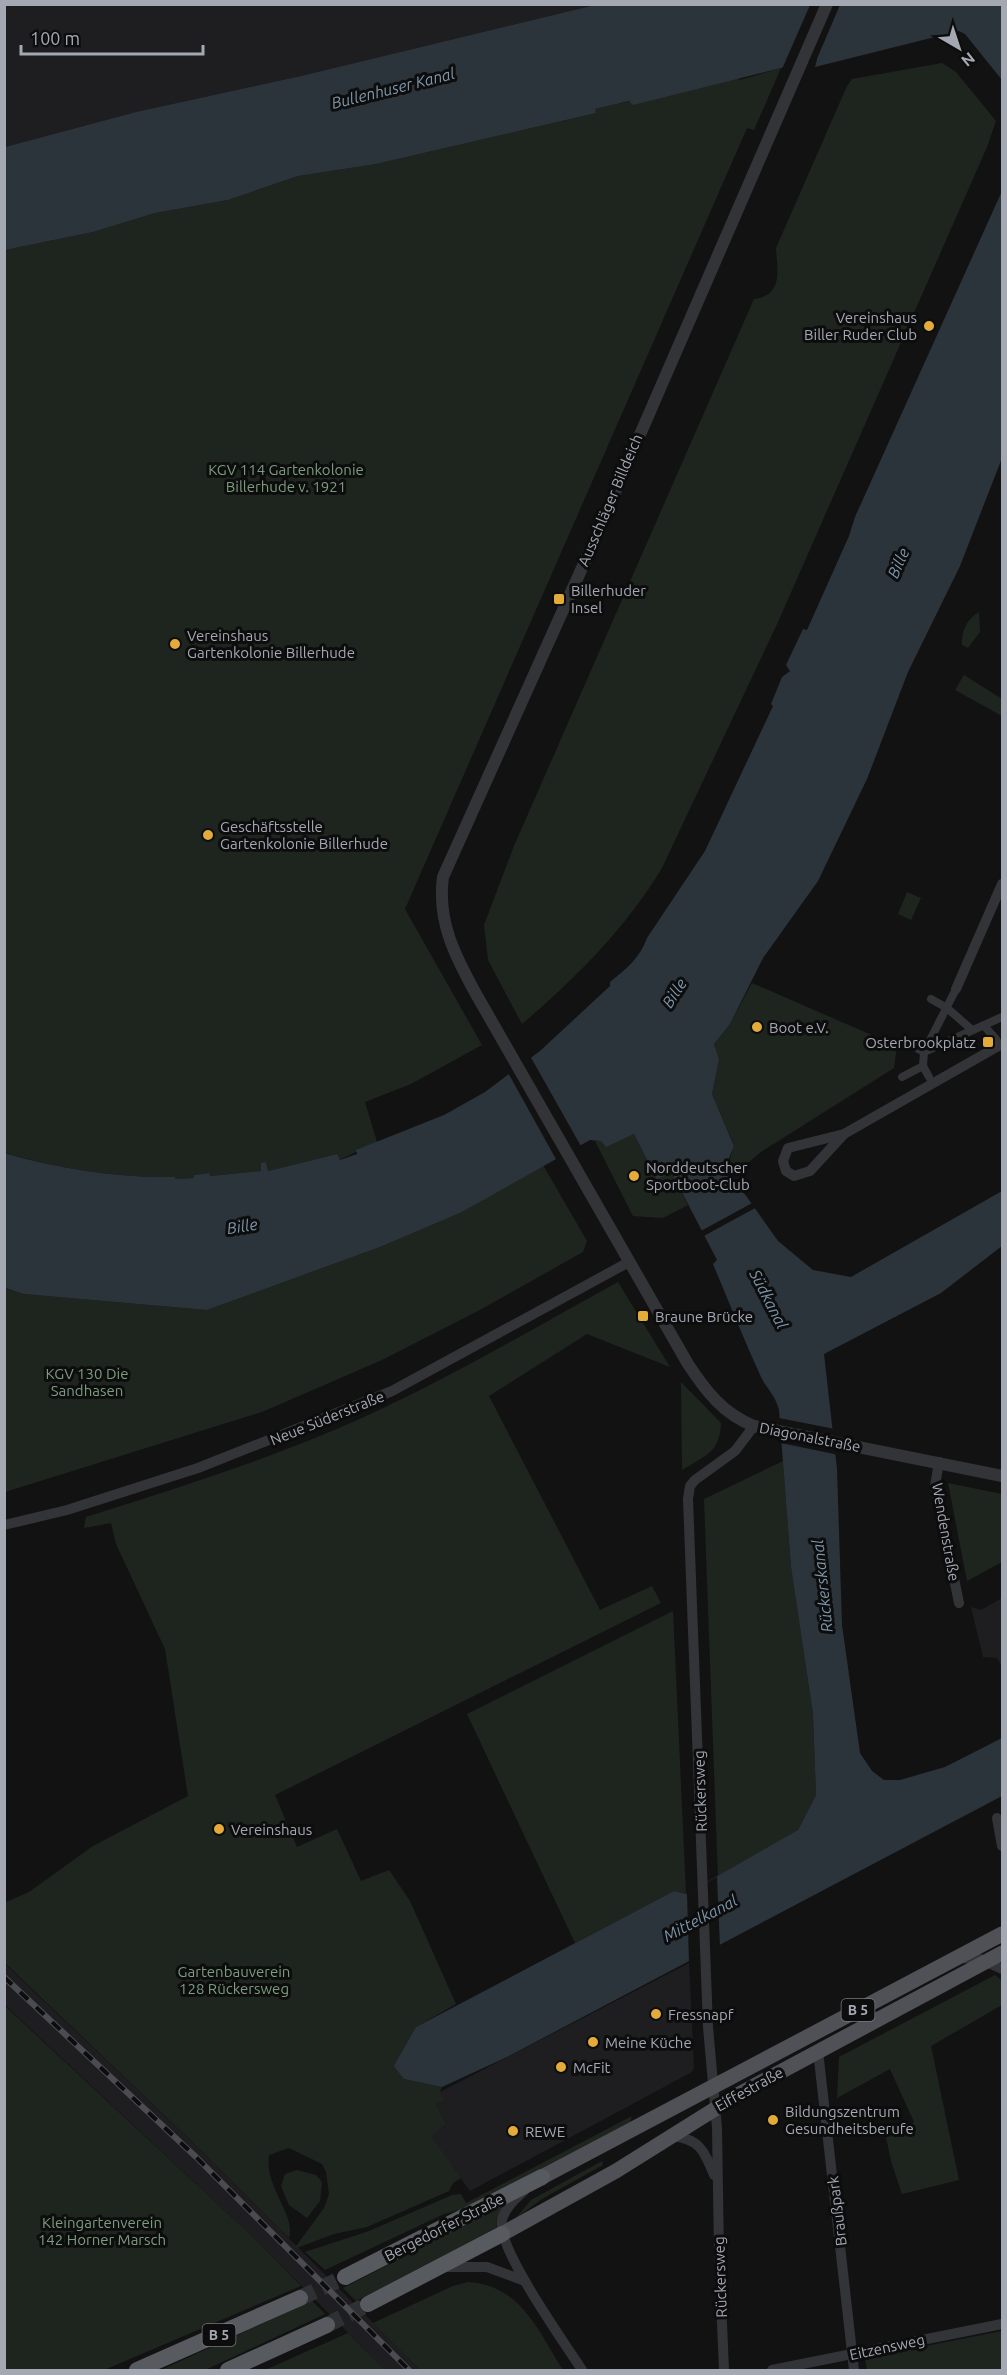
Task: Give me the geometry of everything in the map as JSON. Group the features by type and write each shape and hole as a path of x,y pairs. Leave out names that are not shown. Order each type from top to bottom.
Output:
{"highway":[{"name":"Bergedorfer Straße","path":"345,2277 542,2177"},
{"name":"B 5","path":"368,2304 502,2234"},
{"name":"B 5","path":"137,2370 300,2298"},
{"name":"B 5","path":"228,2370 327,2325"}],"main road":[{"name":"Eiffestraße","path":"542,2177 1002,1934"},
{"name":"Eiffestraße","path":"502,2234 616,2171 714,2107 1002,1953"}],"street":[{"name":"Ausschläger Billdeich","path":"629,1262 449,942 442,915 443,877 586,559 827,4"},
{"path":"929,1077 922,1066 924,1052 956,989 1002,884"},
{"path":"931,999 947,1008 971,1029"},
{"path":"924,1052 971,1029 985,1027 1002,1017"},
{"path":"844,1134 789,1148 783,1161 786,1171 794,1176 805,1175 844,1134 999,1041 985,1027"},
{"path":"911,1045 924,1052"},
{"path":"902,1077 922,1066"},
{"name":"Diagonalstraße","path":"629,1262 699,1381 725,1410 754,1426 1002,1476"},
{"name":"Neue Süderstraße","path":"4,1525 67,1510 198,1468 392,1391 629,1262"},
{"name":"Rückersweg","path":"724,2370 714,2107 702,1885 688,1499 695,1480 735,1451 754,1426"},
{"name":"Wendenstraße","path":"939,1462 935,1486 959,1603"},
{"path":"997,1818 1002,1846"},
{"path":"956,1959 988,1961 1002,1969"},
{"name":"Braußpark","path":"818,2051 854,2370"},
{"name":"Rückersweg","path":"670,2136 685,2137 701,2148 717,2184"},
{"path":"542,2177 526,2189 507,2209 502,2220 502,2234 525,2281 582,2370"},
{"path":"439,2268 487,2267 525,2281"},
{"name":"Eitzensweg","path":"772,2370 1002,2324"}],"shaded area":[{"path":"4,5 595,5 301,76 136,112 5,147"},
{"path":"1002,1598 1002,1666 997,1658 983,1657 971,1607 981,1610"},
{"path":"4,1963 208,2157 420,2370 385,2370 253,2237 5,2005"},
{"path":"689,1963 694,2068 692,2072 470,2191 430,2136 446,2124 436,2104 440,2092"}],"green space":[{"path":"942,63 956,72 996,121 987,147 778,622 662,868 616,932 580,971 522,1024 488,960 484,925 514,846 754,299 764,297 774,287 777,280 776,248 847,86 852,79"},
{"name":"KGV 114 Gartenkolonie Billerhude v. 1921","path":"781,68 754,130 747,128 405,909 482,1045 411,1084 365,1102 377,1142 339,1160 337,1154 268,1171 266,1162 262,1171 209,1176 208,1173 194,1175 194,1178 175,1179 174,1177 131,1176 89,1171 47,1164 5,1153 5,250 93,232 155,213 228,200 298,176 376,164 596,113 594,109 737,77 740,80"},
{"path":"979,612 980,632 968,648 962,645 964,630 971,618"},
{"path":"964,675 1002,699 1002,716 955,690"},
{"path":"907,892 921,898 911,920 898,914"},
{"path":"752,983 897,1046 894,1068 761,1152 732,1176 730,1159 734,1145 712,1094 719,1059 714,1044 730,1024"},
{"name":"Norddeutscher Sportboot-Club","path":"634,1134 657,1178 672,1173 688,1205 663,1218 633,1216 595,1141 601,1141 606,1146"},
{"name":"KGV 130 Die Sandhasen","path":"543,1165 587,1241 583,1252 478,1311 382,1360 262,1412 5,1492 4,1288 24,1294 207,1310 380,1247 460,1213"},
{"name":"Gartenbauverein 128 Rückersweg","path":"618,1282 670,1367 587,1334 489,1396 600,1610 652,1586 661,1603 275,1795 297,1847 337,1829 361,1881 389,1870 410,1901 456,2004 416,2027 404,2079 442,2087 440,2092 444,2100 436,2104 446,2124 431,2136 461,2178 453,2183 449,2191 367,2227 334,2234 294,2249 324,2208 329,2194 326,2172 322,2164 289,2148 269,2155 271,2178 288,2219 289,2238 208,2157 5,1963 4,1903 29,1892 93,1846 188,1796 165,1649 116,1544 111,1523 84,1528 86,1517 261,1459 364,1417 461,1369"},
{"path":"681,1382 721,1423 718,1441 710,1452 682,1470"},
{"path":"783,1461 791,1567 813,1714 816,1795 798,1830 718,1878 704,1499"},
{"path":"948,1483 1002,1494 1002,1562 967,1581"},
{"path":"673,1611 686,1894 674,1891 575,1943 467,1714"},
{"path":"995,1975 1002,1981 1002,2005 931,2046 959,2180 902,2194 886,2137 914,2122 890,2069 837,2098 839,2057"},
{"name":"Kleingartenverein 142 Horner Marsch","path":"4,2005 253,2237 301,2286 104,2370 5,2370"},
{"path":"632,2116 630,2122 467,2208 444,2214 325,2270 305,2252 369,2231 452,2195 461,2194 466,2203"},
{"path":"602,2161 603,2165 542,2199 516,2218 531,2200"},
{"path":"297,2170 316,2175 322,2182 320,2201 307,2218 289,2205 281,2186 285,2174"},
{"path":"501,2207 503,2209 496,2221 496,2228 356,2301 343,2288"},
{"path":"468,2282 486,2285 515,2301 536,2326 563,2370 420,2370 373,2323 453,2286"},
{"path":"312,2301 325,2314 205,2370 161,2370"},
{"path":"1002,2331 1002,2370 867,2370 865,2358"},
{"path":"348,2333 385,2370 265,2370"}],"water":[{"name":"Bullenhuser Kanal","path":"595,5 1002,5 1002,80 965,34 959,31 815,67 817,59 633,105 629,101 595,109 596,113 376,164 298,176 228,200 155,213 93,232 5,250 5,147 136,112 301,76"},
{"path":"1002,191 1002,458 960,566 908,672 867,779 818,881 763,958 730,1024 714,1044 719,1059 712,1094 734,1146 729,1158 732,1176 778,1241 813,1270 851,1277 1002,1191 1002,1246 941,1293 824,1354 837,1469 842,1625 860,1753 872,1771 884,1780 900,1780 945,1767 1002,1738 1002,1796 507,2057 442,2087 404,2079 394,2066 416,2027 674,1891 686,1894 798,1830 816,1795 813,1714 791,1567 779,1410 774,1397 761,1377 713,1264 717,1260 672,1173 657,1179 634,1134 606,1147 601,1141 590,1140 460,1213 380,1247 207,1310 24,1294 5,1288 4,1153 46,1164 89,1171 132,1176 175,1177 175,1179 194,1178 194,1175 209,1173 210,1176 261,1171 261,1163 266,1162 268,1171 337,1154 340,1160 357,1154 356,1150 444,1115 485,1092 540,1051 610,986 610,982 636,957 705,851 773,706 771,704 782,677 790,671 786,665 803,629 807,630 849,536 855,517"}],"pier":[{"path":"810,5 840,5 816,61 782,69"},
{"path":"529,1054 582,1148 557,1161 507,1071"},
{"path":"754,1202 757,1207 702,1237 699,1232"},
{"path":"779,1418 835,1429 839,1455 781,1443"},
{"path":"717,1877 720,1947 689,1963 687,1893"}],"tunnel":[{"path":"300,2298 345,2277"},
{"path":"327,2325 368,2304"}],"railway":[{"path":"4,1977 196,2157 409,2370"}],"place":[{"name":"Vereinshaus Biller Ruder Club","path":"929,326"},
{"name":"Billerhuder Insel","path":"559,599"},
{"name":"Vereinshaus Gartenkolonie Billerhude","path":"175,644"},
{"name":"Geschäftsstelle Gartenkolonie Billerhude","path":"208,835"},
{"name":"Boot e.V.","path":"757,1027"},
{"name":"Osterbrookplatz","path":"988,1042"},
{"name":"Norddeutscher Sportboot-Club","path":"634,1176"},
{"name":"Braune Brücke","path":"643,1316"},
{"name":"Vereinshaus","path":"219,1829"},
{"name":"Fressnapf","path":"656,2014"},
{"name":"Meine Küche","path":"593,2042"},
{"name":"McFit","path":"561,2067"},
{"name":"Bildungszentrum Gesundheitsberufe","path":"773,2120"},
{"name":"REWE","path":"513,2131"}],"water label":[{"name":"Bille","path":"898,563"},
{"name":"Bille","path":"674,993"},
{"name":"Bille","path":"242,1226"},
{"name":"Südkanal","path":"769,1299"},
{"name":"Rückerskanal","path":"822,1586"},
{"name":"Mittelkanal","path":"700,1918"}]}
